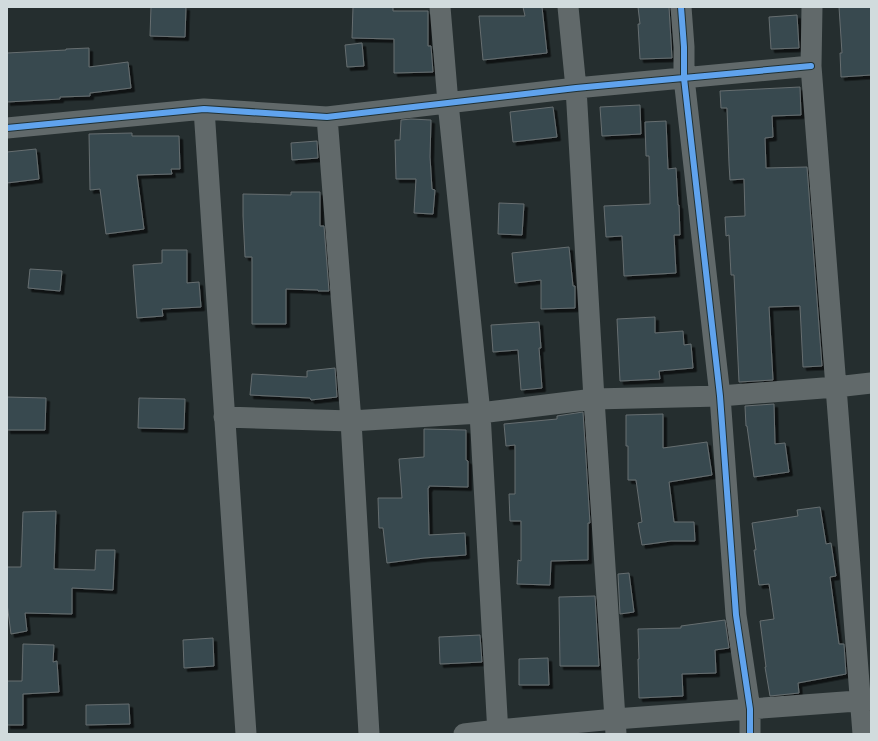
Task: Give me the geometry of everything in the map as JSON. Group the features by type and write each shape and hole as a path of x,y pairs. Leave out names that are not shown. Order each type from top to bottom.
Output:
{"street":[{"path":"440,7 448,103 480,413 498,732"},
{"path":"568,7 576,88 615,727"},
{"path":"680,7 684,47 684,78 720,396 736,615 750,709 750,734"},
{"path":"812,7 811,66 836,387 865,700 863,734"},
{"path":"7,128 204,109 327,117 576,88 811,66"},
{"path":"204,109 246,734"},
{"path":"327,117 351,420 369,734"},
{"path":"224,417 351,420 480,413 594,399 720,396 871,383"},
{"path":"464,734 615,727 750,709 865,700"}],"building":[{"path":"151,7 186,7 185,37 150,36"},
{"path":"353,7 393,7 393,11 428,11 428,46 431,46 433,72 394,73 394,39 352,38"},
{"path":"523,7 542,7 547,53 483,60 479,16 525,16"},
{"path":"638,7 669,7 672,58 640,59 638,24 640,24"},
{"path":"839,7 871,7 871,75 841,77 840,53 842,53"},
{"path":"797,15 799,48 771,49 769,17"},
{"path":"362,43 364,66 347,67 345,45"},
{"path":"89,48 89,67 128,62 131,88 90,93 90,96 7,102 7,53"},
{"path":"800,87 801,115 772,116 773,137 765,138 766,168 807,167 822,366 803,367 800,306 769,307 773,380 739,382 734,275 731,275 729,235 726,236 725,217 745,216 744,179 730,180 727,108 721,108 720,91"},
{"path":"640,105 641,134 602,136 600,107"},
{"path":"553,107 557,137 513,142 510,112"},
{"path":"401,120 431,120 430,157 432,189 435,190 433,214 414,213 416,179 396,179 395,140 400,140"},
{"path":"666,121 668,169 676,168 679,205 680,235 674,235 676,273 624,276 622,236 606,237 604,206 650,204 649,156 646,156 645,122"},
{"path":"132,133 132,136 179,136 180,169 171,169 172,174 137,175 144,229 106,234 100,189 90,190 89,134"},
{"path":"317,141 318,158 292,160 291,143"},
{"path":"36,149 39,179 7,183 7,152"},
{"path":"291,192 320,192 320,226 324,226 329,291 286,289 286,324 252,324 252,257 245,257 243,194 291,195"},
{"path":"499,203 524,204 522,235 498,234"},
{"path":"569,247 573,286 575,286 575,308 541,309 541,280 515,283 512,253"},
{"path":"162,250 187,250 187,283 199,282 201,307 162,309 163,316 137,318 133,265 162,263"},
{"path":"30,269 62,271 60,291 28,288"},
{"path":"655,317 655,333 683,331 684,345 691,344 693,368 659,371 660,379 620,381 617,319"},
{"path":"539,322 542,388 521,390 518,350 493,352 491,325"},
{"path":"335,368 337,397 311,400 310,398 250,395 252,374 307,377 307,371"},
{"path":"7,397 46,398 45,430 7,430"},
{"path":"139,398 185,399 184,429 138,428"},
{"path":"774,404 775,444 785,443 789,472 754,477 746,426 745,406"},
{"path":"583,412 590,523 588,523 588,560 551,561 550,585 517,584 518,560 521,561 521,521 510,521 509,494 515,494 515,445 506,446 504,424 557,419 557,416"},
{"path":"663,414 663,448 707,442 712,475 669,482 674,522 694,522 695,541 671,541 642,545 638,523 642,522 636,480 628,480 626,415"},
{"path":"424,429 466,430 468,487 429,486 428,488 429,535 465,533 466,555 424,558 387,563 383,528 379,528 378,498 402,498 399,459 424,457"},
{"path":"820,507 826,544 831,543 836,576 830,577 839,644 844,644 846,674 798,683 799,693 770,696 760,621 774,619 769,584 759,585 752,523 798,516 797,510"},
{"path":"56,511 54,569 95,570 96,550 115,550 113,590 72,588 72,614 25,613 27,631 11,634 7,603 7,567 21,567 23,512"},
{"path":"629,573 634,612 620,614 618,574"},
{"path":"595,596 599,666 560,666 559,597"},
{"path":"725,620 729,648 715,650 716,673 682,674 683,696 639,698 638,629 681,628 681,626"},
{"path":"480,635 482,662 440,664 439,637"},
{"path":"213,638 214,666 184,668 183,640"},
{"path":"23,644 54,645 53,662 57,661 59,692 23,694 23,725 7,725 7,681 22,681"},
{"path":"548,658 549,685 519,685 519,659"},
{"path":"129,704 130,724 86,725 86,705"}],"cycle path":[{"path":"681,7 684,47 684,78 720,396 736,615 750,709 750,734"},
{"path":"7,128 204,109 327,117 576,88 811,66"}]}
